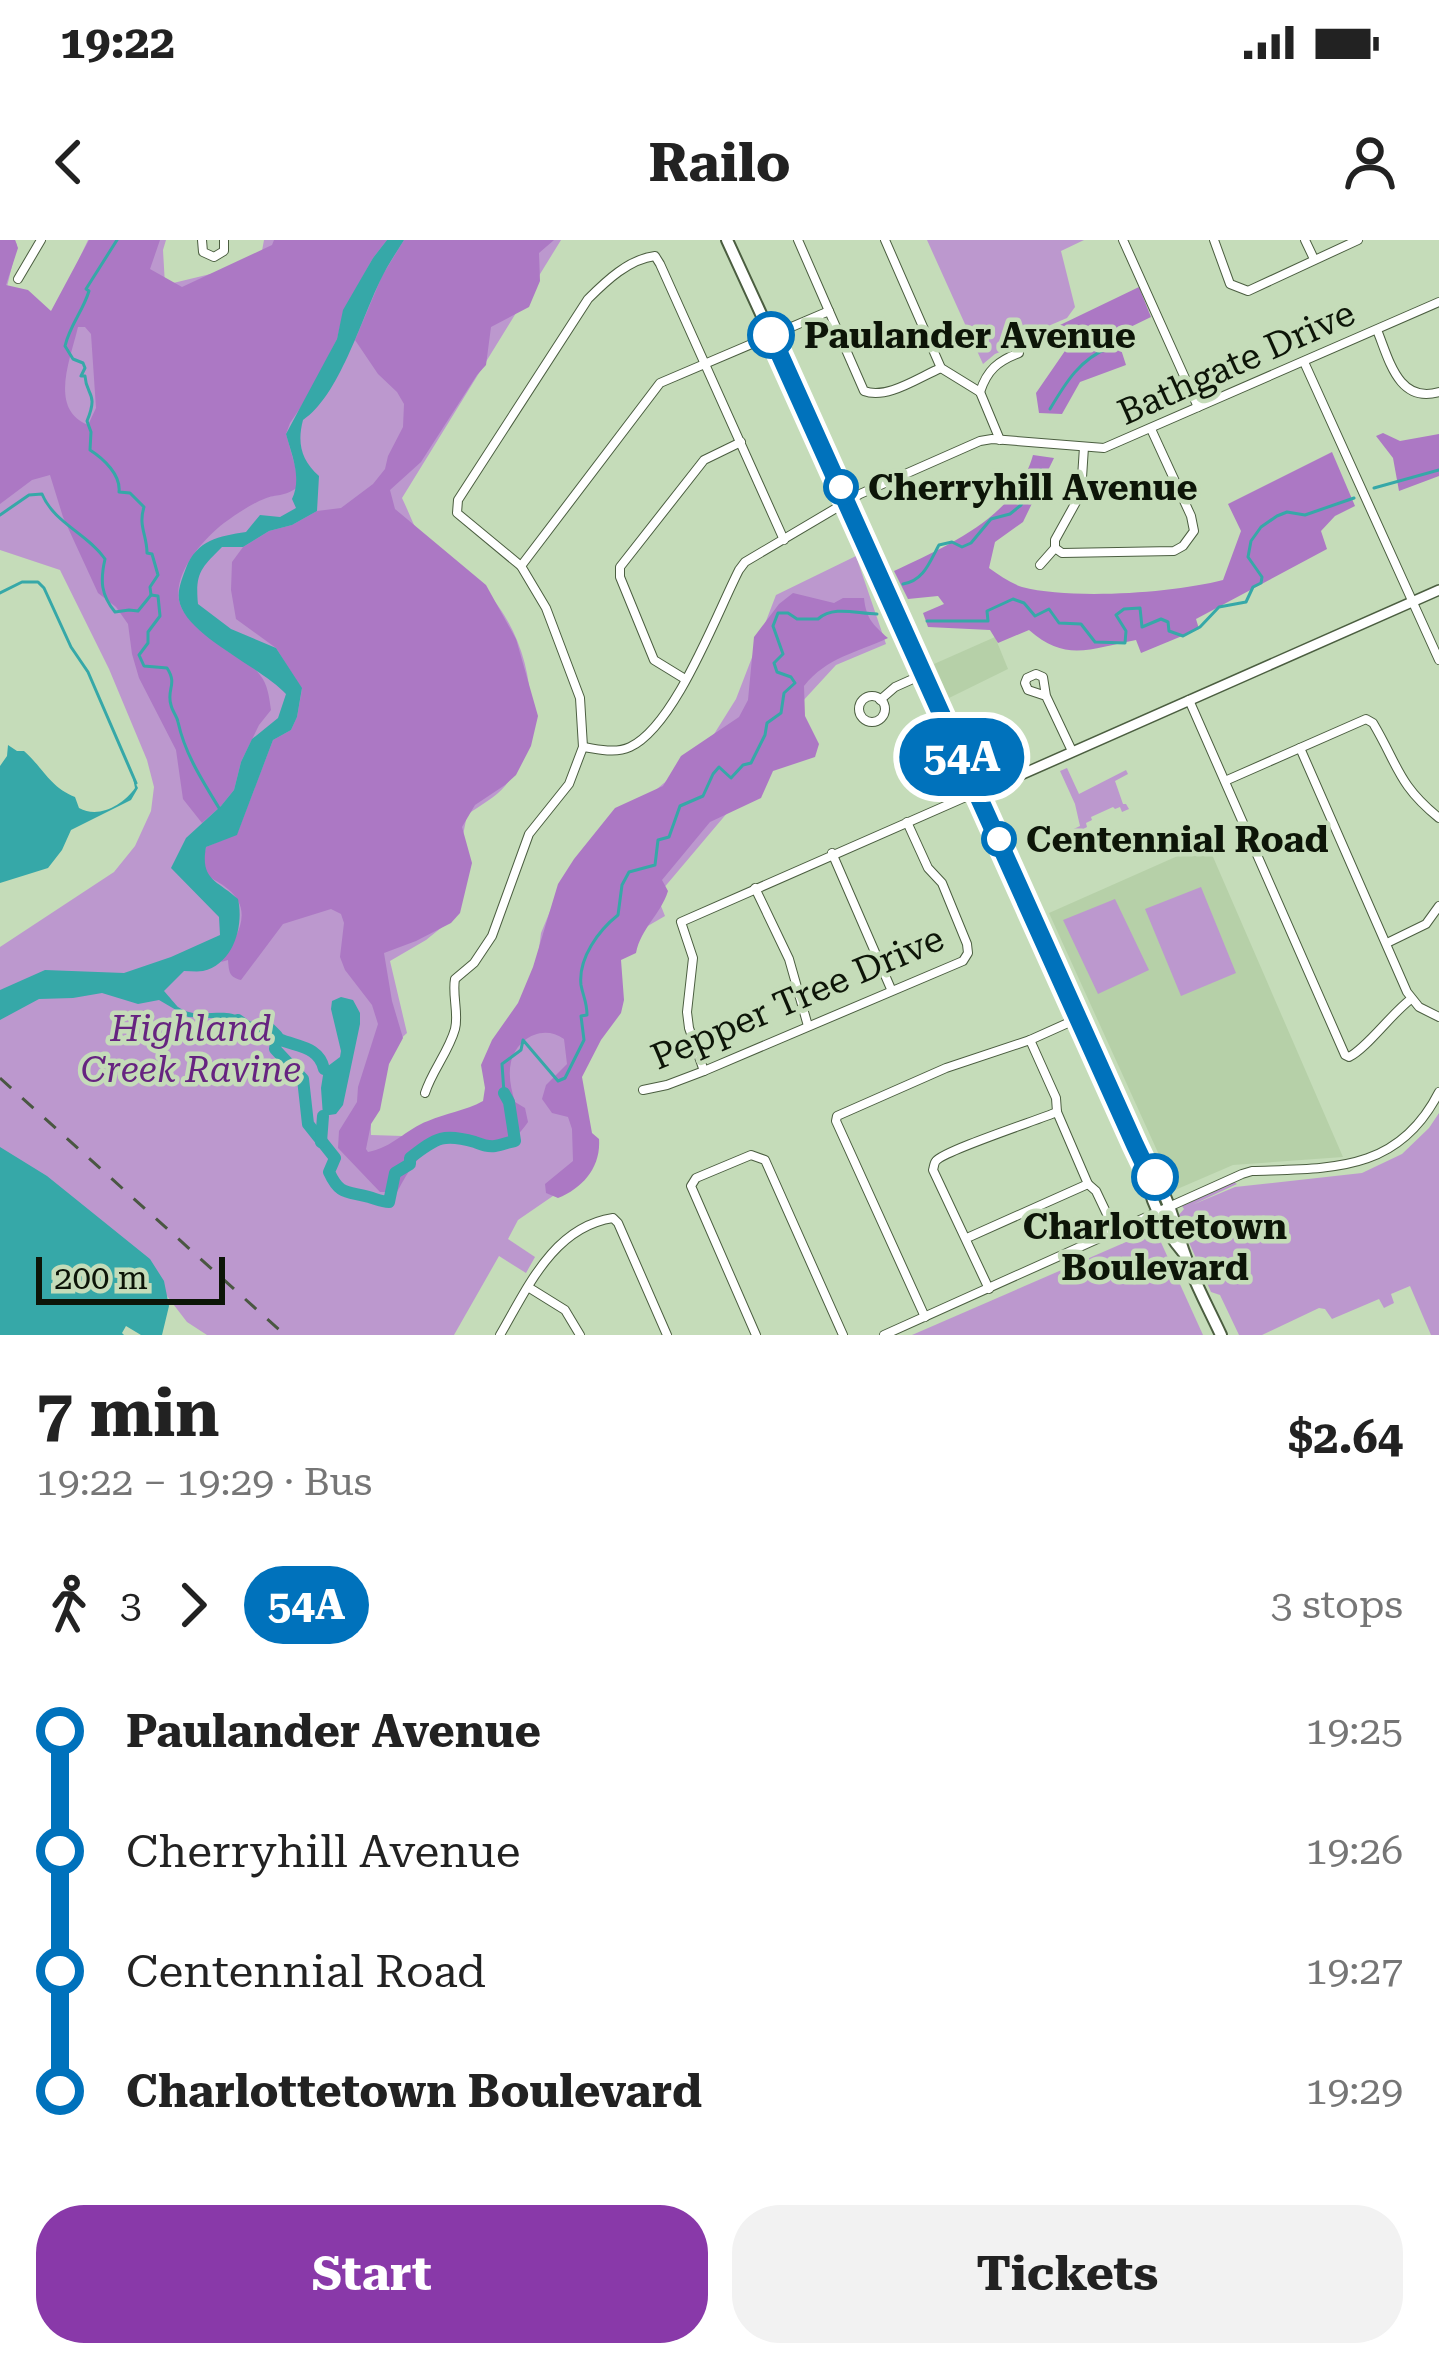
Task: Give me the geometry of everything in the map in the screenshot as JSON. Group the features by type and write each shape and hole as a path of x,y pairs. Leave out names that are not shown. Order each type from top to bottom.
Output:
{"main road":[{"path":"727,240 1146,1168 1156,1178 1164,1209 1181,1237 1221,1335"}],"street":[{"path":"18,279 41,240"},
{"path":"202,240 203,252 214,257 224,251 224,240"},
{"path":"798,240 864,391 886,392 940,368"},
{"path":"885,240 940,368 980,392 1000,440"},
{"path":"1124,240 1198,407"},
{"path":"1214,240 1230,284 1248,291 1358,240"},
{"path":"1306,240 1314,259"},
{"path":"425,1094 456,1027 455,979 474,963 492,937 529,834 569,784 583,747 580,698 546,608 520,566 458,513 458,500 589,299 608,279 646,256 655,256 784,540"},
{"name":"Bathgate Drive","path":"847,501 980,441 1104,448 1439,302"},
{"path":"520,566 660,383 829,311"},
{"path":"1377,330 1400,383 1418,394 1439,392"},
{"path":"980,392 997,362 1019,353 1019,344"},
{"path":"1304,362 1439,661"},
{"path":"1055,548 1063,553 1154,553 1183,546 1194,531 1191,516 1150,429"},
{"path":"685,679 654,660 620,567 704,460 740,442"},
{"path":"1040,565 1055,548 1081,494 1084,447"},
{"path":"583,747 616,752 632,747 654,729 676,703 739,569 847,501"},
{"path":"704,1071 689,1028 693,958 680,922 1439,590"},
{"path":"880,700 924,674"},
{"path":"1046,696 1072,752"},
{"path":"1189,700 1345,1055 1358,1053 1411,999"},
{"path":"1225,781 1360,720 1370,720 1405,786 1439,818"},
{"path":"1300,748 1411,999 1439,1017"},
{"name":"Pepper Tree Drive","path":"644,1090 704,1071 963,961 967,944 942,883 928,868 908,822"},
{"path":"832,854 891,989"},
{"path":"755,888 789,959 808,1025"},
{"path":"1387,943 1426,924 1439,906"},
{"path":"925,1317 837,1116 1079,1018"},
{"path":"1030,1040 1088,1184 1115,1231"},
{"path":"886,1335 1252,1171 1349,1166 1378,1155 1407,1137 1439,1092"},
{"path":"989,1289 933,1170 934,1163 968,1145 1057,1112"},
{"path":"755,1335 691,1186 696,1178 751,1155 766,1160 843,1335"},
{"path":"967,1238 1088,1184"},
{"path":"500,1335 541,1264 568,1236 613,1218 668,1335"},
{"path":"528,1287 565,1310 580,1335"}],"shaded area":[{"path":"0,240 15,240 18,248 6,285 28,290 51,311 89,240 160,240 150,269 182,287 274,240 387,240 344,310 337,339 286,434 298,487 259,501 224,523 197,550 179,585 185,615 257,671 271,710 241,762 234,790 202,823 183,799 176,750 139,678 128,624 98,593 63,517 50,475 32,480 0,504","holes":["78,327 91,334 96,408 88,425 76,417 65,395"]},
{"path":"404,240 554,240 539,253 540,281 529,307 491,327 486,365 421,462 390,490 395,509 486,585 516,639 538,716 531,746 516,775 475,805 462,827 472,863 460,913 451,923 384,953 403,1038 389,1064 368,1152 420,1124 483,1101 481,1065 518,1003 558,884 615,808 663,786 681,756 739,717 748,700 754,637 779,604 793,593 834,603 864,598 871,621 888,638 832,662 813,676 804,686 805,716 819,744 815,757 773,771 761,798 710,822 662,880 668,891 665,899 636,953 621,960 621,1013 582,1077 592,1133 599,1139 597,1159 582,1182 558,1198 546,1193 545,1184 573,1161 572,1129 568,1117 552,1113 542,1099 546,1085 567,1064 564,1039 540,1033 525,1040 514,1054 511,1087 528,1122 517,1135 495,1145 460,1142 433,1148 416,1162 397,1192 380,1192 338,1148 339,1131 357,1102 378,1024 372,1005 340,957 341,914 331,909 283,924 241,980 237,979 230,973 228,960 221,962 238,932 242,913 234,895 208,875 204,865 206,847 237,834 273,740 291,730 297,717 302,689 276,648 236,619 232,562 243,547 269,531 317,511 341,508 385,469 403,427 404,404 355,340 382,276"},
{"path":"1139,287 1151,317 1116,334 1126,365 1080,382 1062,414 1039,413 1036,393 1067,348 1060,325"},
{"path":"1383,433 1400,441 1439,434 1439,476 1399,491 1393,458 1376,436"},
{"path":"1332,452 1355,506 1335,516 1321,531 1327,549 1196,619 1199,629 1141,653 1136,640 1068,650 1029,630 998,643 990,630 928,627 923,613 944,604 938,596 908,599 894,571 957,540 996,512 1012,496 1033,455 1054,458 1023,522 995,542 989,568 1001,576 1022,587 1094,594 1223,580 1241,531 1228,504"},
{"path":"995,637 1008,669 949,698 934,664"},
{"path":"1207,843 1343,1157 1233,1165 1175,1190 1049,913"}],"green space":[{"name":"Highland Creek Ravine","path":"0,240 15,240 17,245 6,291 48,325 88,240 166,240 165,285 260,262 264,240 561,240 402,498 429,548 482,587 513,630 529,684 530,711 519,763 501,790 467,815 458,860 457,915 390,961 407,1033 378,1080 371,1135 497,1139 498,1090 532,1003 541,933 558,892 657,789 706,747 736,699 776,595 856,556 886,644 836,665 801,703 744,793 657,896 665,916 603,952 580,1064 585,1174 518,1220 508,1239 535,1257 526,1273 499,1256 454,1335 207,1335 187,1322 140,1261 0,1168 0,947 114,872 135,846 151,811 154,787 109,669 60,570 0,550"},
{"path":"927,240 1084,240 1061,251 1075,307 1067,318 1013,341 1014,346 983,364"},
{"path":"1067,768 1079,794 1126,770 1128,774 1115,781 1129,809 1122,812 1113,807 1091,817 1087,827 1077,832 1079,836 1060,838 1080,826 1060,771"},
{"path":"1201,887 1236,973 1181,996 1145,909"},
{"path":"1115,899 1149,970 1098,994 1063,920"},
{"path":"1439,1113 1439,1335 1431,1335 1410,1286 1391,1294 1394,1303 1384,1308 1379,1299 1332,1319 1319,1308 1262,1335 1239,1335 1220,1295 1211,1292 1179,1220 1182,1206 1234,1182 1237,1184 1192,1205 1235,1187 1362,1173 1402,1154"},
{"path":"1149,1232 1159,1238 1203,1335 912,1335"}],"water":[{"path":"387,240 404,240 328,394 303,420 302,451 319,476 317,511 243,547 222,547 199,578 198,604 231,629 276,648 302,688 297,717 291,730 273,740 237,835 206,847 208,873 238,899 234,942 214,967 184,971 164,991 188,1012 238,1016 254,1033 232,1019 188,1017 159,1000 138,1004 102,993 39,999 0,1020 0,990 45,970 124,973 220,935 219,917 171,868 186,838 234,790 252,739 278,718 286,694 198,629 180,604 180,586 191,559 203,545 246,532 260,515 280,517 296,508 292,499 295,467 286,434 337,339 343,310"},
{"path":"8,745 24,751 87,811 102,811 124,800 135,788 133,778 138,788 131,800 71,830 48,868 0,883 0,766"},
{"path":"353,1000 360,1024 343,1105 336,1114 323,1116 324,1069 341,1051 332,1001"},
{"path":"0,1147 47,1176 150,1259 164,1281 169,1306 162,1335 141,1335 126,1326 124,1335 0,1335"}],"waterway":[{"path":"117,240 86,289 65,346 85,368 81,376 85,376 92,399 87,421 90,450 114,474 119,492 130,493 144,507 147,553 152,554 158,575 151,595"},
{"path":"1050,409 1082,365 1110,347"},
{"path":"903,584 921,575 939,545 971,543 991,519 1021,505 1041,470"},
{"path":"1374,488 1439,470"},
{"path":"0,515 29,495 42,494 55,513 105,559 103,587 115,612 138,611 151,595 158,596 160,616 139,655 144,666 167,668 170,700 185,745 219,808"},
{"path":"927,621 988,621 987,611 1013,599 1035,616 1049,609 1059,623 1081,624 1095,642 1125,643 1126,631 1116,615 1124,609 1140,608 1142,627 1161,619 1168,622 1169,631 1183,636 1200,627 1219,607 1246,602 1253,587 1261,583 1248,557 1251,541 1261,527 1287,512 1305,515 1354,498"},
{"path":"0,593 22,582 38,582 44,588 88,672 136,783"},
{"path":"504,1093 502,1064 521,1050 523,1040 558,1081 565,1078 584,1040 581,1016 587,1015 581,975 586,955 618,915 629,872 655,865 658,840 669,837 680,806 703,796 719,767 731,778 751,763 767,723 781,713 784,693 795,683 777,672 774,663 783,654 773,626 778,613 797,619 818,619 838,611 877,614"},
{"path":"238,1020 249,1028 266,1025 277,1036 275,1049 303,1079 308,1124 335,1158 329,1172 350,1193 389,1202 395,1173 434,1141 456,1138 490,1146 515,1141 504,1093"},
{"path":"279,1039 312,1052 324,1069"},
{"path":"321,1142 323,1116"}],"railway":[{"path":"0,1078 285,1335"}],"bus line":[{"name":"54A","path":"771,335 1135,1145 1155,1177"}],"place":[{"name":"Paulander Avenue","path":"771,335"},
{"name":"Cherryhill Avenue","path":"841,487"},
{"name":"Centennial Road","path":"999,839"},
{"name":"Charlottetown Boulevard","path":"1155,1177"}]}
